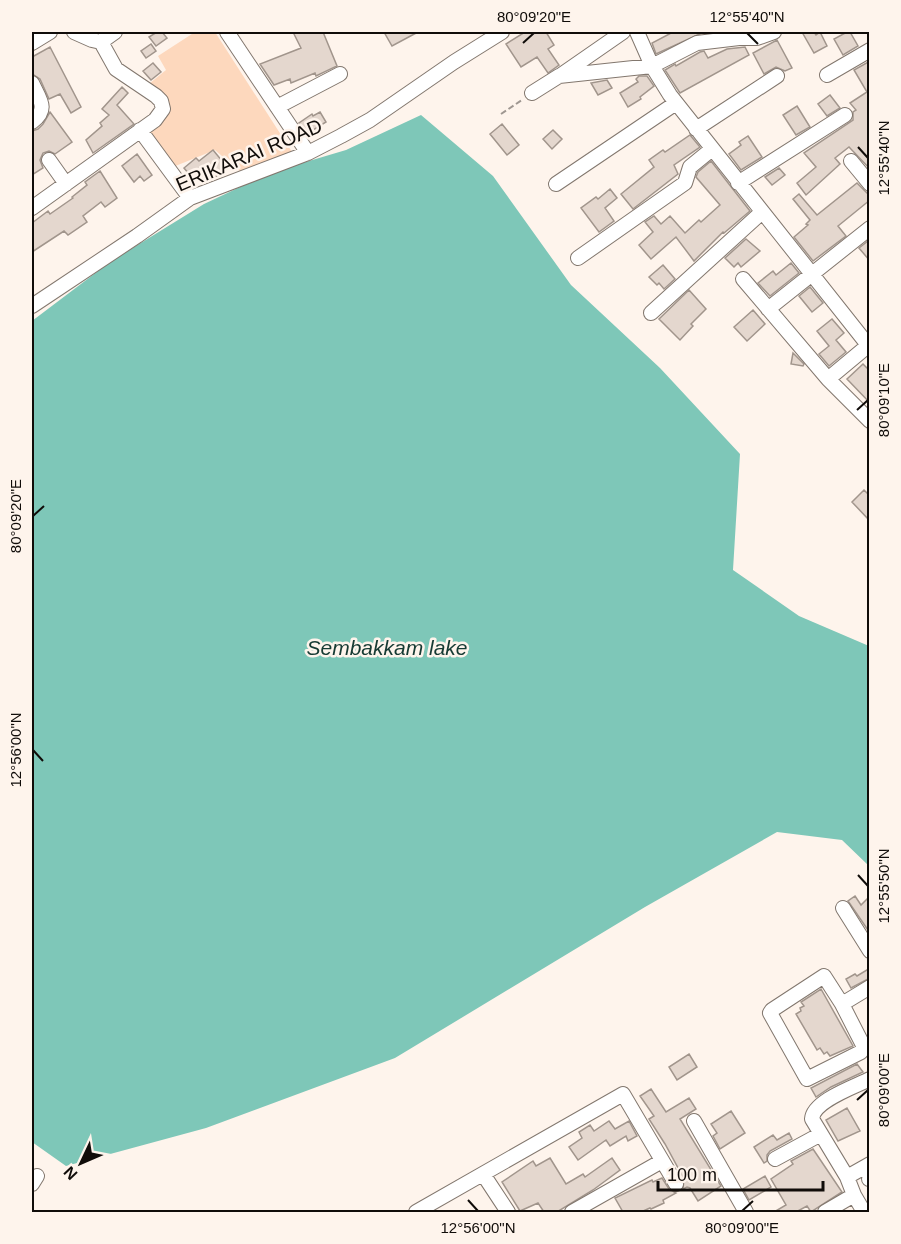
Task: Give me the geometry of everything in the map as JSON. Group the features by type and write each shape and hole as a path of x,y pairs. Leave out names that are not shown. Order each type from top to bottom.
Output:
{"street":[{"path":"32,43 50,32"},
{"path":"74,32 101,42 115,32"},
{"path":"228,32 308,153"},
{"name":"ERIKARAI ROAD","path":"32,306 137,236 189,198 308,153 370,120 425,83 480,37 502,32"},
{"path":"532,93 623,32"},
{"path":"637,32 652,66 676,103 869,344 828,379"},
{"path":"559,76 652,66 697,43 757,38 774,32"},
{"path":"32,208 155,120 164,107 161,101 116,69 101,42"},
{"path":"827,75 870,50"},
{"path":"277,106 340,74"},
{"path":"696,129 777,76"},
{"path":"32,83 42,103 42,110 40,116 32,122"},
{"path":"556,184 676,103"},
{"path":"738,183 845,115"},
{"path":"140,130 189,198"},
{"path":"578,258 685,183 690,167 712,149"},
{"path":"49,160 66,184"},
{"path":"850,161 870,184"},
{"path":"651,312 762,212"},
{"path":"768,309 870,228"},
{"path":"742,279 828,379 870,421"},
{"path":"843,908 870,951"},
{"path":"824,976 842,1004 864,1047 861,1052 807,1079 770,1013 824,976"},
{"path":"842,1004 870,987"},
{"path":"864,1212 847,1177 812,1119 819,1104 870,1079"},
{"path":"416,1212 623,1094 676,1184"},
{"path":"694,1121 746,1212"},
{"path":"775,1159 821,1134"},
{"path":"572,1212 662,1161"},
{"path":"483,1174 508,1212"},
{"path":"847,1177 868,1174"},
{"path":"825,1212 854,1195"}],"path":[{"path":"501,114 532,93"}],"shaded area":[{"path":"195,32 215,32 292,152 243,174 215,150 168,169 140,130 161,113 144,88 166,70 158,56"}],"water":[{"name":"Sembakkam lake","path":"421,115 493,176 571,285 660,368 740,454 733,570 799,616 869,646 869,866 842,840 777,832 645,907 395,1058 206,1128 66,1166 32,1142 32,321 110,262 204,204 272,172 346,150"}],"building":[{"path":"162,32 167,38 156,46 149,37"},
{"path":"293,32 323,32 337,66 316,76 315,73 291,83 290,79 274,85 260,64 301,48"},
{"path":"384,32 418,32 392,46"},
{"path":"525,32 546,32 554,45 548,49 559,65 548,73 537,57 521,67 506,44"},
{"path":"673,32 704,32 656,54 652,43"},
{"path":"802,32 814,32 816,35 820,32 827,46 814,53"},
{"path":"850,32 858,46 843,55 834,39"},
{"path":"777,40 792,68 785,71 776,67 764,74 753,53"},
{"path":"151,44 156,51 146,58 141,51"},
{"path":"50,47 81,107 71,113 60,94 49,99 40,79 32,74 32,57"},
{"path":"745,47 749,55 680,93 665,70 700,52 704,51 708,58 727,49"},
{"path":"870,61 870,169 849,147 835,158 840,164 806,195 797,183 816,167 804,153 853,120 853,112 856,110 850,103 867,92 854,70"},
{"path":"153,63 161,72 151,80 143,71"},
{"path":"639,76 647,76 654,86 640,97 641,99 628,107 620,93 638,82 636,79"},
{"path":"607,80 612,88 598,95 591,83"},
{"path":"122,87 128,93 117,105 134,124 93,153 86,140 102,126 100,123 109,115 102,109"},
{"path":"830,95 840,108 827,116 818,104"},
{"path":"797,106 810,127 796,135 783,115"},
{"path":"50,112 72,142 55,154 49,151 43,153 40,160 43,168 32,175 32,131 43,124"},
{"path":"320,112 326,122 305,133 299,123 312,114 313,116"},
{"path":"502,124 519,145 507,155 490,134"},
{"path":"553,130 562,139 552,149 543,139"},
{"path":"690,135 700,147 674,165 678,174 633,209 621,194 654,167 649,160"},
{"path":"748,136 762,157 741,170 729,154 741,145 739,142"},
{"path":"213,150 228,168 215,177 212,174 206,179 203,175 195,181 184,168 196,158 199,161"},
{"path":"137,154 152,175 144,181 140,176 134,182 122,166"},
{"path":"711,161 750,211 723,232 694,261 676,237 651,259 639,245 653,232 645,222 654,216 661,224 670,216 685,233 720,205 696,177 698,172"},
{"path":"779,168 785,175 772,185 765,177"},
{"path":"100,171 117,198 105,207 101,202 83,216 87,222 68,235 64,231 32,252 32,223 48,211 50,214 73,198 87,185 85,182"},
{"path":"857,183 870,196 870,200 838,226 846,236 813,261 794,237 808,225 806,224 810,220 793,199 799,194 817,215"},
{"path":"610,189 617,198 605,208 614,221 599,232 581,208"},
{"path":"746,239 760,251 741,267 738,263 734,267 725,258"},
{"path":"868,241 870,242 870,261 859,248"},
{"path":"791,263 799,273 770,296 758,283 773,271 776,275"},
{"path":"663,265 675,279 664,289 649,277"},
{"path":"810,287 823,303 812,312 799,296"},
{"path":"689,290 706,309 691,324 693,326 680,340 659,319"},
{"path":"753,310 765,324 747,341 734,327"},
{"path":"832,319 844,333 836,340 846,352 829,366 819,354 829,346 817,331"},
{"path":"793,353 804,364 803,366 791,364"},
{"path":"863,364 870,371 870,403 847,379"},
{"path":"864,490 870,496 870,521 852,502"},
{"path":"855,896 861,905 870,896 870,933 848,901"},
{"path":"870,968 870,978 851,988 846,979 855,974 857,976"},
{"path":"821,989 853,1046 830,1056 827,1052 824,1054 820,1048 817,1050 796,1014 804,1006 801,1002"},
{"path":"689,1054 697,1067 677,1080 669,1067"},
{"path":"857,1064 863,1072 816,1097 811,1088"},
{"path":"651,1089 666,1112 689,1098 696,1109 680,1119 721,1186 698,1201 690,1188 683,1189 684,1179 649,1119 654,1116 640,1096"},
{"path":"847,1108 860,1131 838,1141 826,1120"},
{"path":"731,1111 745,1133 720,1149 713,1136 717,1133 711,1124"},
{"path":"609,1121 615,1129 629,1121 637,1136 628,1141 626,1136 610,1146 606,1140 578,1160 569,1147 582,1138 579,1132 590,1125 594,1131"},
{"path":"789,1133 792,1139 770,1151 764,1163 754,1147 773,1135 777,1140"},
{"path":"813,1149 842,1192 811,1212 807,1206 796,1212 774,1212 786,1205 771,1179 793,1164 791,1161"},
{"path":"550,1158 566,1184 583,1174 585,1177 612,1158 620,1170 557,1212 544,1212 538,1203 520,1211 502,1182 533,1161 536,1166"},
{"path":"765,1176 771,1187 749,1200 743,1189"},
{"path":"662,1178 669,1189 676,1193 663,1200 664,1203 651,1209 641,1212 623,1212 615,1198 652,1180 653,1182"}]}
